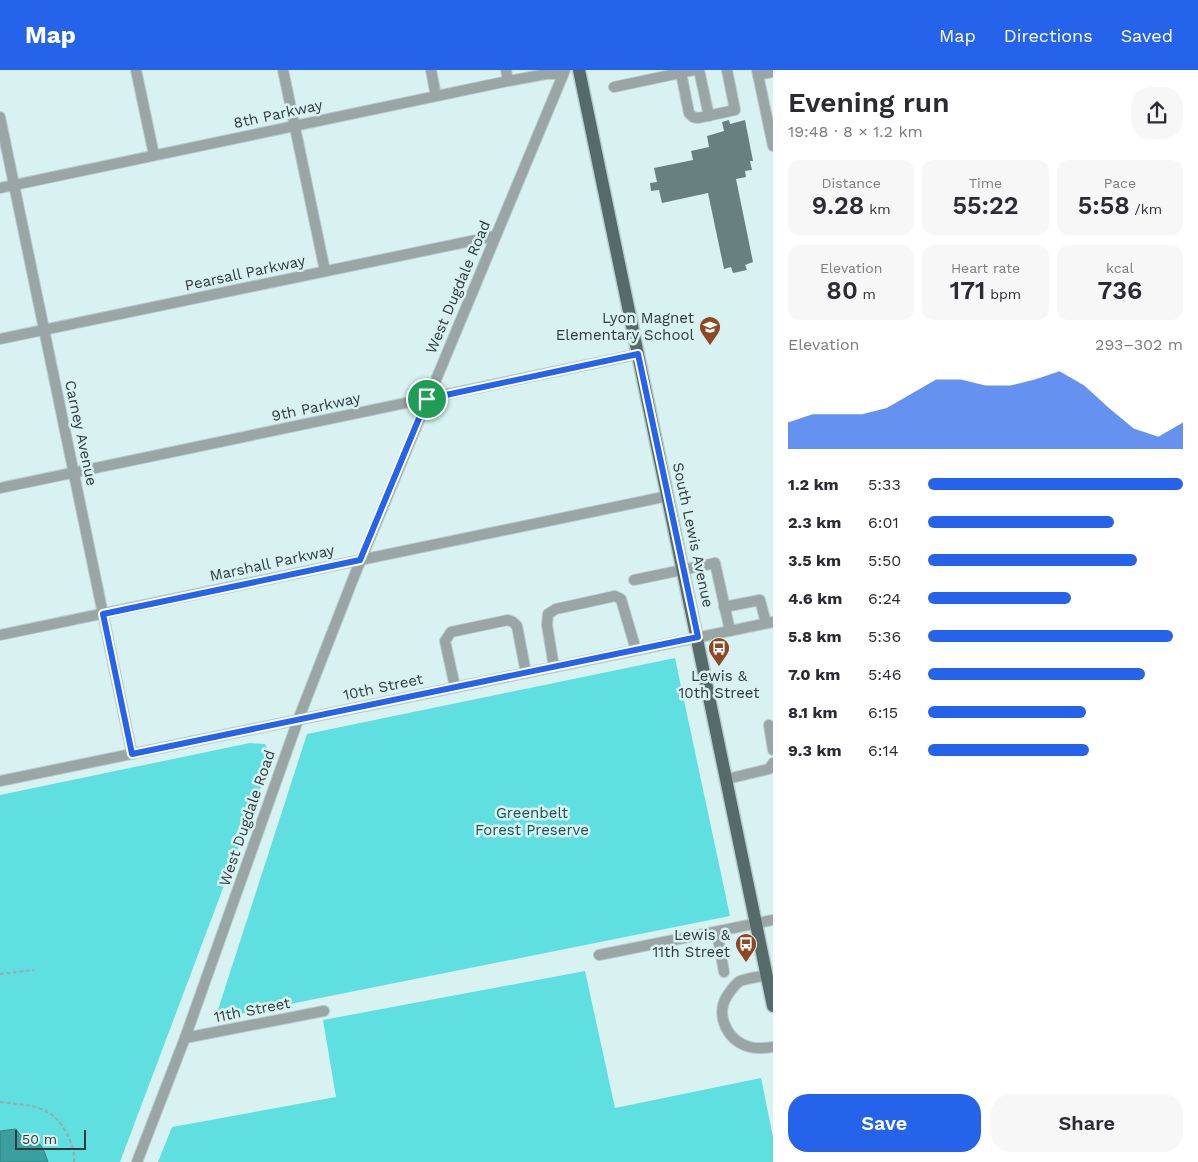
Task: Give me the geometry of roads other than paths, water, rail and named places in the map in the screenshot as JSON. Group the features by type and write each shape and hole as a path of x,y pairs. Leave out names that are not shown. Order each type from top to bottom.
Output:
{"main road":[{"name":"South Lewis Avenue","path":"579,70 773,1006"}],"street":[{"path":"136,70 154,156"},
{"path":"283,70 325,271"},
{"path":"431,70 436,96"},
{"path":"506,70 508,81"},
{"path":"614,87 694,70"},
{"path":"699,70 709,116"},
{"path":"681,73 689,112 693,117 698,118 735,110 727,70"},
{"name":"8th Parkway","path":"0,188 508,81 564,72"},
{"name":"West Dugdale Road","path":"137,1162 186,1038 298,720 360,560 564,72"},
{"path":"773,72 757,72 773,146"},
{"name":"Carney Avenue","path":"0,117 132,754"},
{"name":"Pearsall Parkway","path":"0,339 495,236"},
{"name":"9th Parkway","path":"0,488 638,354"},
{"name":"Marshall Parkway","path":"0,635 668,496"},
{"path":"634,580 715,563 730,631"},
{"path":"554,667 547,625 548,614 556,609 615,596 621,600 636,650"},
{"path":"724,608 760,600 769,622"},
{"path":"454,688 445,641 447,636 451,632 508,620 517,626 526,673"},
{"name":"10th Street","path":"0,781 769,622"},
{"path":"769,726 773,750"},
{"path":"726,779 769,768 773,763"},
{"path":"599,954 773,920"},
{"path":"717,932 724,972"},
{"path":"767,975 740,982 732,988 721,1010 729,1034 740,1043 750,1047 773,1047"},
{"name":"11th Street","path":"186,1038 324,1011"}],"place":[{"name":"Lyon Magnet Elementary School","path":"710,346"},
{"name":"Lewis & 10th Street","path":"719,667"},
{"name":"Lewis & 11th Street","path":"746,963"}],"park label":[{"name":"Greenbelt Forest Preserve","path":"532,822"}]}
